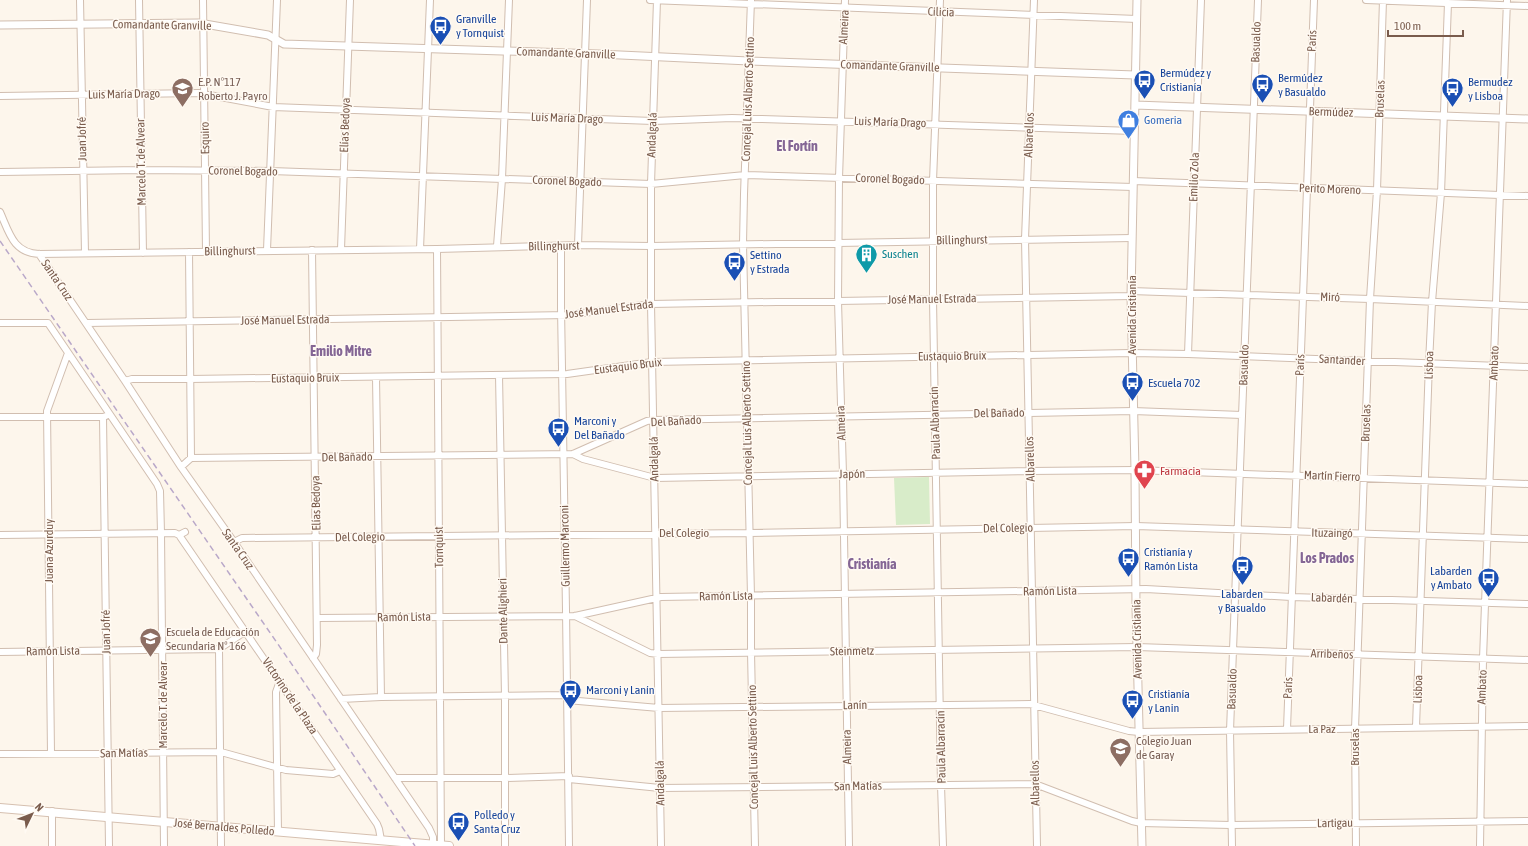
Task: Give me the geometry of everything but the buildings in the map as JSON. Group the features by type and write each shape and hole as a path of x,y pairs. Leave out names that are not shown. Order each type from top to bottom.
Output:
{"main road":[{"name":"José Bernaldes Polledo","path":"0,808 381,840 399,844 441,845"}],"street":[{"name":"Juan Jofré","path":"80,0 85,254"},
{"name":"Marcelo T. de Alvear","path":"139,0 143,253"},
{"name":"Esquiro","path":"203,0 206,251"},
{"path":"267,250 277,0"},
{"name":"Elías Bedoya","path":"341,249 350,0"},
{"path":"420,249 430,0"},
{"path":"497,246 502,178 509,0"},
{"path":"578,245 587,0"},
{"name":"Cilicia","path":"650,0 751,2 939,12 1137,19"},
{"name":"Andalgalá","path":"657,0 651,184 651,304 661,846"},
{"name":"Almeira","path":"846,0 842,64 838,301 840,417 843,474 849,846"},
{"name":"Paula Albarracín","path":"940,0 933,181 933,356 943,846"},
{"name":"Albarellos","path":"1034,0 1025,239 1037,846"},
{"name":"Avenida Cristianía","path":"1137,0 1131,294 1142,846"},
{"name":"Emilio Zola","path":"1188,354 1201,0"},
{"name":"Basualdo","path":"1230,730 1258,0"},
{"name":"París","path":"1286,729 1297,475 1302,297 1314,0"},
{"path":"1366,0 1439,1 1448,3 1507,3 1528,6"},
{"name":"Bruselas","path":"1356,846 1355,729 1357,655 1369,361 1370,299 1377,190 1383,0"},
{"name":"Concejal Luis Alberto Settino","path":"751,2 745,175 744,303 755,846"},
{"name":"Lisboa","path":"1416,727 1429,363 1432,302 1442,193 1448,3"},
{"name":"Ambato","path":"1481,727 1507,3"},
{"name":"Comandante Granville","path":"0,25 203,24 268,35 284,44 655,56 749,62 842,64 1135,76"},
{"name":"Luis María Drago","path":"0,96 204,94 273,107 504,116 653,121 747,119 841,121 1029,128 1134,130"},
{"name":"Bermúdez","path":"1135,105 1528,119"},
{"name":"Coronel Bogado","path":"0,172 141,170 271,171 651,184 745,175 1027,184 1133,184"},
{"name":"Perito Moreno","path":"1133,184 1194,183 1528,196"},
{"name":"Billinghurst","path":"0,212 14,242 27,253 39,254 341,249 437,249 497,246 651,246 1132,238"},
{"name":"Guillermo Marconi","path":"561,246 569,846"},
{"name":"Tornquist","path":"437,249 441,845"},
{"name":"Elías Bedoya","path":"312,250 317,618 317,645 316,654 313,658"},
{"path":"180,467 191,458 189,252"},
{"name":"Santa Cruz","path":"39,254 125,381 180,467 234,542 429,828 433,837 441,845"},
{"name":"Miró","path":"1131,294 1190,292 1528,306"},
{"name":"José Manuel Estrada","path":"86,324 561,315 651,304 933,300 1131,294"},
{"path":"0,323 48,323 109,414 103,417 0,417"},
{"name":"Juana Azurduy","path":"51,753 47,416 48,407 68,353"},
{"name":"Santander","path":"1132,353 1528,367"},
{"name":"Eustaquio Bruix","path":"125,381 190,378 314,378 562,374 652,362 1132,353"},
{"name":"Dante Alighieri","path":"499,375 505,696 505,846"},
{"path":"376,377 381,697"},
{"name":"Del Bañado","path":"191,458 564,455 573,454 647,421 653,420 1133,411 1242,414"},
{"name":"Marcelo T. de Alvear","path":"109,414 155,480 160,491 163,650 164,846"},
{"name":"Juan Jofré","path":"103,417 109,846"},
{"name":"Japón","path":"573,454 583,459 654,478 1030,470 1135,470"},
{"name":"Martín Fierro","path":"1135,470 1528,484"},
{"name":"Del Colegio","path":"234,542 242,538 749,533 1136,526"},
{"name":"Ituzaingó","path":"1136,526 1528,540"},
{"path":"0,535 161,533"},
{"name":"Victorino de la Plaza","path":"161,533 182,533 246,631 377,824 381,840"},
{"name":"Ramón Lista","path":"317,618 503,615 575,616 657,598 1136,590"},
{"name":"Labardén","path":"1136,590 1291,597 1528,604"},
{"name":"Steinmetz","path":"575,616 650,653 658,654 1137,647"},
{"path":"222,846 219,649 246,631"},
{"name":"Arribeños","path":"1137,647 1528,660"},
{"name":"Ramón Lista","path":"0,652 219,649"},
{"path":"278,831 276,692 280,681"},
{"name":"Lanín","path":"341,699 381,697 567,697 659,708 1033,704 1129,731 1139,732"},
{"name":"La Paz","path":"1139,732 1528,726"},
{"path":"1480,846 1481,727"},
{"path":"1230,730 1232,846"},
{"name":"San Matías","path":"0,754 221,752 278,769 333,774 340,771"},
{"name":"San Matías","path":"395,778 569,778 660,788 1035,784 1132,821 1141,823"},
{"path":"52,812 52,846"},
{"name":"Lartigau","path":"1141,823 1232,825 1356,822 1480,823 1528,821"}],"green space":[{"path":"929,477 930,524 896,525 894,478"}],"railway":[{"path":"0,241 293,666 415,846"}],"place":[{"name":"Granville y Tornquist","path":"440,46"},
{"name":"Bermúdez y Cristianía","path":"1145,100"},
{"name":"Bermúdez y Basualdo","path":"1263,104"},
{"name":"E.P. Nº117 Roberto J. Payro","path":"183,108"},
{"name":"Bermudez y Lisboa","path":"1453,108"},
{"name":"Gomeria","path":"1128,140"},
{"name":"Suschen","path":"867,274"},
{"name":"Settino y Estrada","path":"734,282"},
{"name":"Escuela 702","path":"1133,402"},
{"name":"Marconi y Del Bañado","path":"558,448"},
{"name":"Farmacia","path":"1145,490"},
{"name":"Cristianía y Ramón Lista","path":"1128,578"},
{"name":"Labarden y Basualdo","path":"1242,586"},
{"name":"Labarden y Ambato","path":"1488,598"},
{"name":"Escuela de Educación Secundaria N° 166","path":"150,658"},
{"name":"Marconi y Lanín","path":"571,710"},
{"name":"Cristianía y Lanin","path":"1133,720"},
{"name":"Colegio Juan de Garay","path":"1120,768"},
{"name":"Polledo y Santa Cruz","path":"459,842"}],"district":[{"name":"El Fortín","path":"797,146"},
{"name":"Emilio Mitre","path":"341,351"},
{"name":"Los Prados","path":"1327,558"},
{"name":"Cristianía","path":"872,564"}]}
